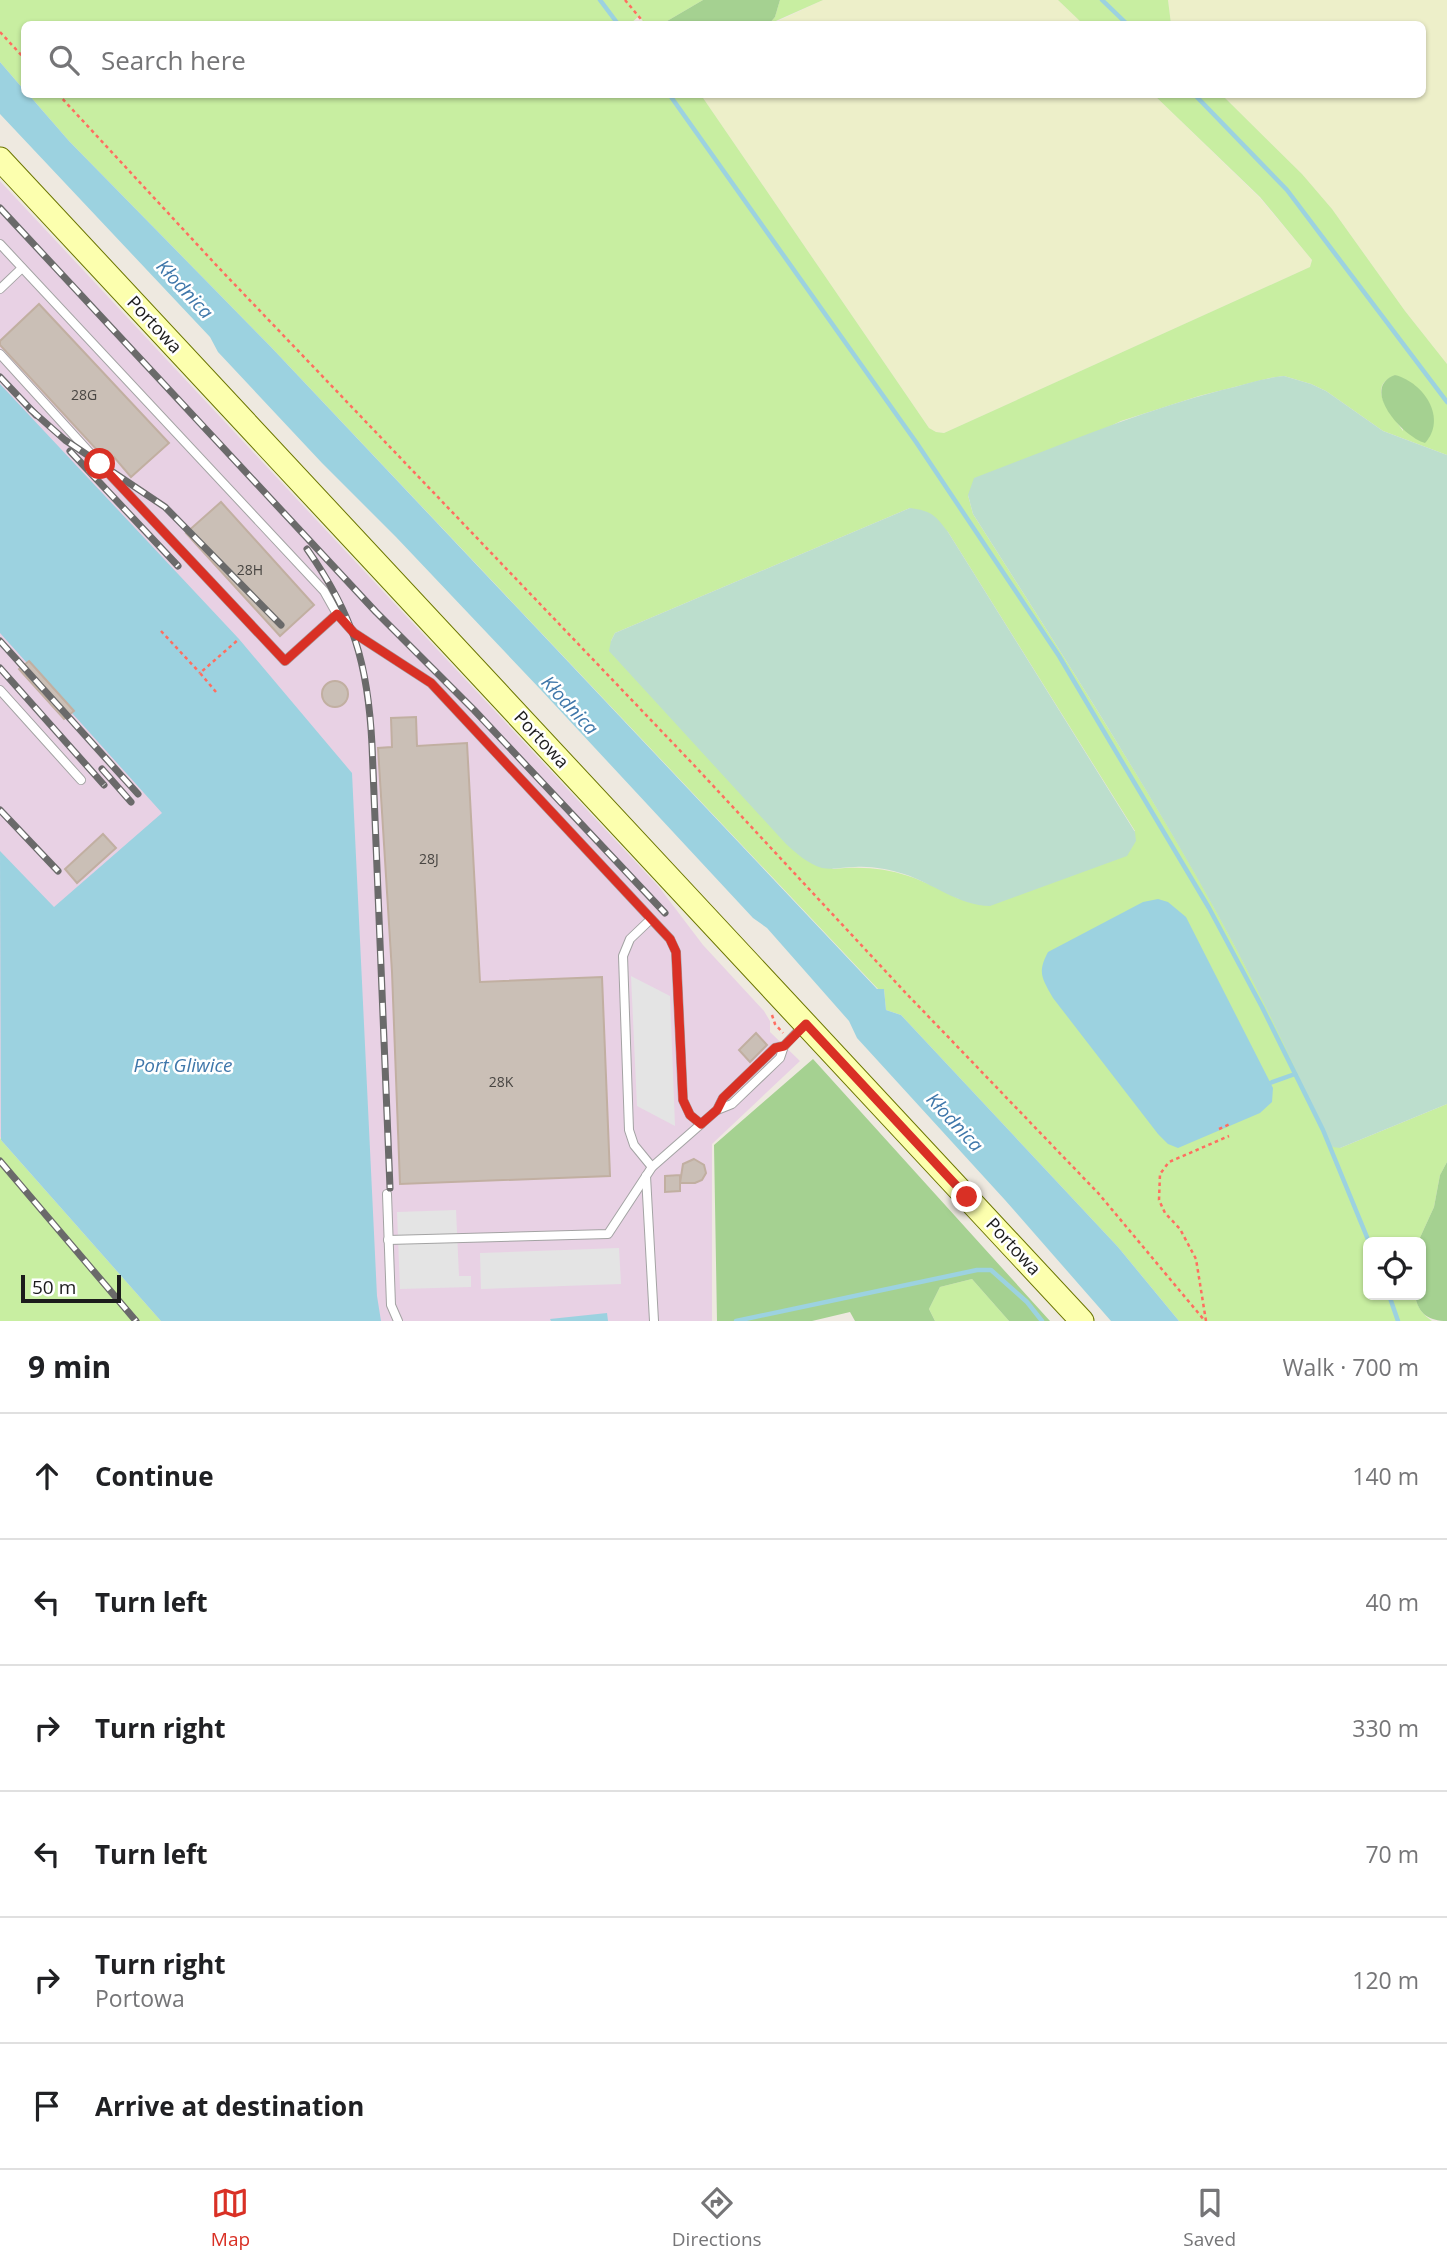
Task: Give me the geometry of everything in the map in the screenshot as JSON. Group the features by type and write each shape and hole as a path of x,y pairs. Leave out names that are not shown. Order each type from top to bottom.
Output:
{"street":[{"name":"Portowa","path":"0,159 1082,1321"}],"lane":[{"path":"0,244 324,591 337,614 354,633 431,683 670,939 676,952 683,1100 690,1115 701,1124"},
{"path":"0,289 22,268"},
{"path":"0,354 285,661 337,614"},
{"path":"0,690 81,780"},
{"path":"651,919 626,944 623,962 629,1130 634,1145 652,1167"},
{"path":"388,1240 608,1234 652,1167 717,1110 732,1104 783,1055 784,1046 806,1024"},
{"path":"646,1176 653,1321"},
{"path":"387,1194 391,1305 398,1321"}],"path":[{"path":"625,0 642,21"},
{"path":"0,32 21,55"},
{"path":"62,98 218,267 691,761 903,990 1099,1194 1205,1321"},
{"path":"161,631 216,692"},
{"path":"200,673 239,639"},
{"path":"1219,1129 1230,1124"},
{"path":"1205,1321 1196,1259 1180,1229 1165,1213 1158,1200 1160,1174 1168,1162 1228,1135 1225,1127"}],"shaded area":[{"path":"0,181 659,887 703,945 764,1011 770,1021 770,1032 800,1061 712,1144 712,1321 161,1321 0,1137"},
{"path":"631,976 670,996 675,1126 637,1106"},
{"path":"456,1210 459,1276 471,1276 471,1287 400,1289 397,1212"},
{"path":"619,1248 621,1284 481,1289 480,1253"}],"green space":[{"path":"0,0 703,0 667,21 643,21 639,16 633,21 21,21 21,86 0,62"},
{"path":"703,0 780,0 772,21 667,21"},
{"path":"780,0 823,0 772,21"},
{"path":"823,0 1058,0 1080,21 778,21"},
{"path":"1058,0 1168,0 1171,21 1080,21"},
{"path":"1168,0 1447,0 1447,364 1405,311 1332,209 1302,174 1225,98 1426,98 1426,21 1171,21"},
{"path":"32,98 703,98 929,428 944,433 1310,267 1312,260 1260,197 1157,98 1225,98 1302,174 1332,209 1405,311 1447,364 1447,455 1383,431 1326,391 1284,376 1199,396 1121,421 968,495 973,514 1117,742 1199,880 1340,1148 1447,1104 1447,1162 1440,1175 1434,1207 1420,1237 1363,1237 1363,1300 1416,1300 1420,1310 1432,1321 1179,1321 1118,1247 901,1015 886,1010 884,989 878,989 271,347 69,141","holes":["1396,375 1403,431 1383,401 1382,386","910,508 948,532 1135,831 959,899 899,873 869,868 833,869 611,641 615,633"]},
{"path":"703,98 1157,98 1259,197 1312,260 1310,267 944,433 929,428"},
{"path":"1395,375 1415,386 1430,403 1434,423 1425,443 1406,432 1396,422 1383,401 1381,390 1385,381"},
{"path":"1284,376 1326,391 1383,431 1447,455 1447,1104 1340,1148 1328,1143 1267,1010 1199,881 1117,742 973,514 968,495 974,478 1097,431 1190,399"},
{"path":"910,508 932,515 948,532 1135,832 1136,841 1127,856 990,906 968,902 915,878 880,868 822,868 803,858 786,844 609,651 615,633"},
{"path":"813,1059 1050,1321 1009,1321 972,1279 940,1287 929,1309 935,1321 855,1321 850,1312 812,1321 717,1321 714,1145"},
{"path":"0,1137 1,1140 161,1321 0,1321"},
{"path":"1447,1162 1447,1321 1435,1320 1425,1315 1417,1300 1426,1300 1426,1237 1420,1237 1434,1207 1440,1175"},
{"path":"972,1279 1009,1321 935,1321 929,1309 940,1287"}],"water":[{"name":"Kłodnica","path":"0,62 21,86 21,98 32,98 69,141 271,347 877,989 884,989 886,1010 901,1015 1118,1247 1179,1321 1111,1321 857,1038 849,1021 767,928 753,918 541,690 322,463 218,352 210,337 0,114"},
{"name":"Port Gliwice","path":"0,384 239,639 352,773 377,1296 381,1321 161,1321 1,1140 0,851 54,907 162,813 0,633"},
{"path":"1158,899 1168,902 1186,917 1273,1088 1272,1102 1260,1113 1178,1148 1168,1144 1158,1134 1053,998 1042,971 1048,952 1143,902"},
{"path":"607,1313 608,1321 550,1319"}],"building":[{"path":"39,304 169,443 131,477 114,457 109,463 0,345 0,341"},
{"path":"221,502 314,605 280,636 186,533"},
{"path":"29,661 74,711 64,719 19,669"},
{"path":"335,681 344,685 348,694 344,703 335,707 326,703 322,694 326,685"},
{"path":"416,717 417,746 467,743 480,982 602,977 610,1176 400,1184 392,972 378,748 392,747 391,718"},
{"path":"103,834 116,848 77,883 65,869"},
{"path":"756,1033 767,1045 750,1062 739,1050"},
{"path":"694,1159 704,1165 706,1173 702,1180 680,1183 683,1164"},
{"path":"680,1175 680,1191 665,1192 665,1176"}],"waterway":[{"path":"600,0 616,21"},
{"path":"1102,0 1124,21"},
{"path":"672,98 916,442 1059,656 1209,908 1262,1007 1323,1130 1367,1237"},
{"path":"1198,98 1287,190 1447,402"},
{"path":"1270,1083 1295,1074"},
{"path":"736,1321 977,1270 991,1270 1027,1302 1042,1321"},
{"path":"1391,1300 1398,1321"}],"railway":[{"path":"0,208 376,612 474,710 665,913"},
{"path":"0,377 36,415"},
{"path":"30,409 65,440 165,507 281,625"},
{"path":"70,451 178,566"},
{"path":"307,549 347,619 356,642 367,690 372,745 390,1188"},
{"path":"0,641 138,794"},
{"path":"0,668 104,785"},
{"path":"102,769 131,802"},
{"path":"0,810 58,871"},
{"path":"0,1161 136,1321"}],"route":[{"path":"100,464 285,661 337,614 354,633 431,683 670,939 676,952 683,1100 690,1115 701,1124 717,1110 723,1098 775,1048 784,1046 806,1024 967,1197"}]}
